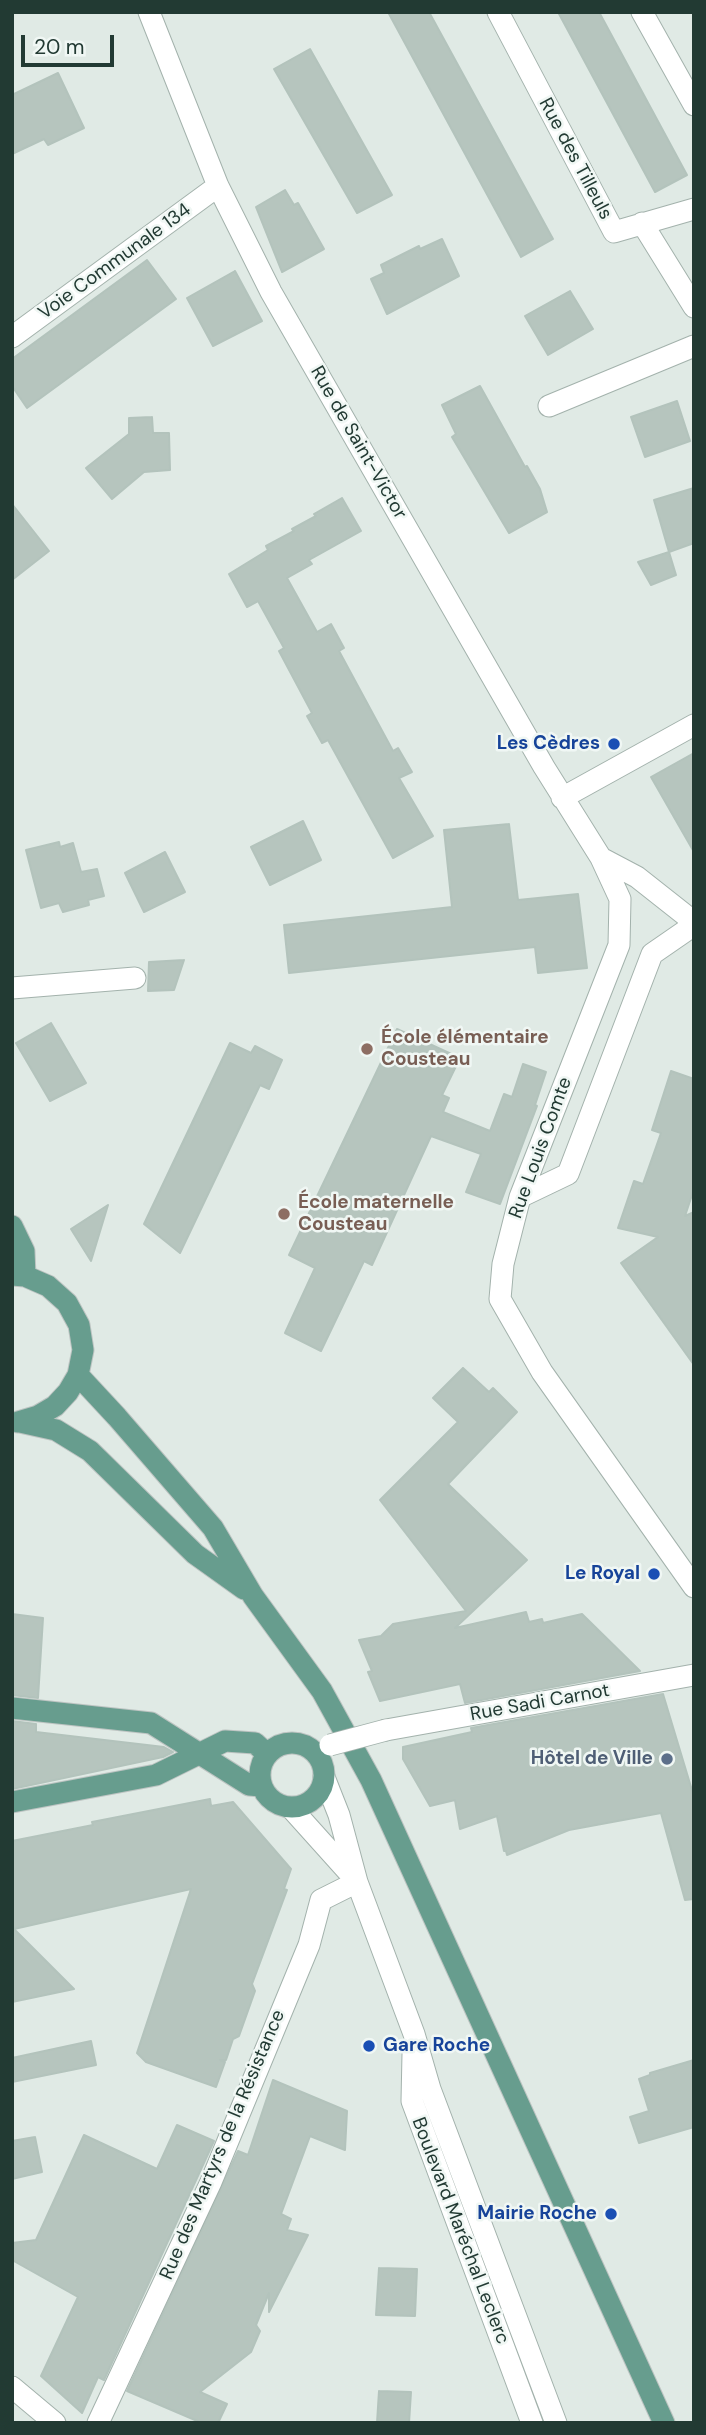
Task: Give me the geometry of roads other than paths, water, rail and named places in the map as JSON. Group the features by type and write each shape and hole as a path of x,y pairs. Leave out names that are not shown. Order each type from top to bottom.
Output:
{"main road":[{"path":"12,1226 24,1251 18,1275 48,1286 67,1303 79,1325 83,1350 78,1375 55,1406 38,1416 16,1422"},
{"path":"78,1375 213,1528 253,1595 322,1692 371,1780 664,2423"},
{"path":"16,1422 56,1430 90,1451 195,1554 253,1595"},
{"path":"12,1708 151,1723 198,1754 255,1785 278,1805 291,1808 304,1805 322,1788 324,1750 311,1749 293,1742 274,1747 267,1754 255,1785"},
{"path":"12,1802 156,1775 225,1741 255,1743 267,1754"}],"street":[{"name":"Rue de Saint-Victor","path":"149,12 218,186 271,292 562,797 601,858"},
{"name":"Rue des Tilleuls","path":"498,12 614,232 694,209"},
{"path":"642,12 694,105"},
{"name":"Voie Communale 134","path":"12,337 218,186"},
{"path":"642,223 694,307"},
{"path":"549,406 694,346"},
{"path":"562,797 694,725"},
{"path":"520,1198 568,1174 652,954 694,924 637,877 601,858"},
{"name":"Rue Louis Comte","path":"601,858 620,899 619,945 520,1198 503,1264 500,1299 542,1372 694,1587"},
{"path":"12,988 135,978"},
{"name":"Rue Sadi Carnot","path":"324,1750 386,1730 694,1675"},
{"name":"Boulevard Maréchal Leclerc","path":"324,1777 339,1815 357,1882 414,2034 430,2089 556,2423"},
{"name":"Boulevard Maréchal Leclerc","path":"291,1808 357,1882"},
{"name":"Rue des Martyrs de la Résistance","path":"98,2423 211,2182 309,1945 321,1900 357,1882"},
{"name":"Boulevard Maréchal Leclerc","path":"414,2034 412,2101 532,2423"},
{"path":"12,2387 54,2423"}],"place":[{"name":"Les Cèdres","path":"614,744"},
{"name":"École élémentaire Cousteau","path":"367,1049"},
{"name":"École maternelle Cousteau","path":"284,1214"},
{"name":"Le Royal","path":"654,1574"},
{"name":"Hôtel de Ville","path":"667,1759"},
{"name":"Gare Roche","path":"369,2046"},
{"name":"Mairie Roche","path":"611,2214"}]}
